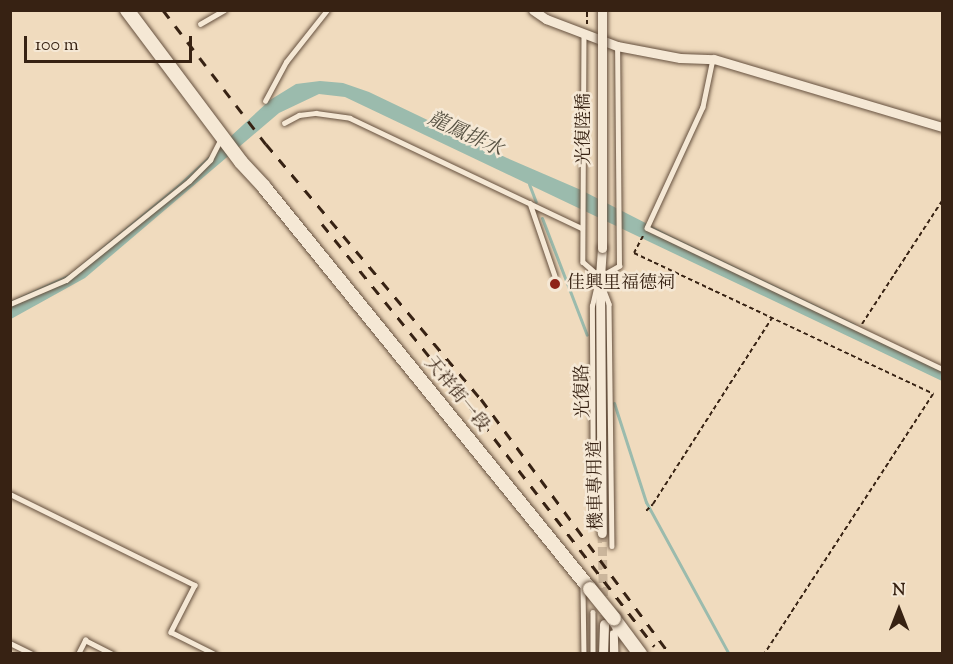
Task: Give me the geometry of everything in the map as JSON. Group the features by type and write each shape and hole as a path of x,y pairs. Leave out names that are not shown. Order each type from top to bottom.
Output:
{"street":[{"path":"127,10 222,136"},
{"path":"533,10 546,19 617,46 680,58 714,58 942,126"},
{"name":"光復陸橋","path":"602,10 602,248"},
{"name":"天祥街一段","path":"222,136 586,584 611,624 640,654"},
{"name":"光復路","path":"602,248 600,277 602,533"},
{"path":"603,654 611,624"}],"lane":[{"path":"200,24 224,10"},
{"path":"265,101 286,62 327,10"},
{"path":"585,33 583,262 600,277 619,266 617,46"},
{"path":"714,58 703,107 647,228 942,369"},
{"path":"284,123 298,116 316,113 350,117 582,228"},
{"path":"10,304 66,280 189,182 210,160 222,136"},
{"path":"530,203 555,276"},
{"name":"機車專用道","path":"593,523 592,306 600,277"},
{"name":"機車專用道","path":"600,277 609,304 612,546"},
{"path":"10,494 195,585 171,632 215,654"},
{"path":"584,654 586,584"},
{"path":"593,612 593,654"},
{"path":"611,624 614,654"},
{"path":"611,624 614,654"},
{"path":"78,654 85,640 113,654"},
{"path":"10,643 33,654"}],"path":[{"path":"585,33 587,10"},
{"path":"859,329 942,201"},
{"path":"644,233 634,253 933,394 764,654"},
{"path":"646,511 653,504 772,318"}],"shaded area":[{"path":"320,81 343,83 369,92 507,158 581,190 855,324 859,329 942,367 942,381 345,97 319,94 279,113 85,278 11,319 11,301 70,274 179,184 270,100 296,84"}],"waterway":[{"path":"529,184 536,202"},
{"path":"542,218 587,335"},
{"path":"614,403 646,502 729,654"}],"tunnel":[{"path":"602,533 604,624"}],"railway":[{"path":"163,10 266,144 481,399 670,654"},
{"path":"322,224 470,407 654,646"}],"place":[{"name":"佳興里福德祠","path":"555,284"}],"water label":[{"name":"龍鳳排水","path":"465,135"}]}
